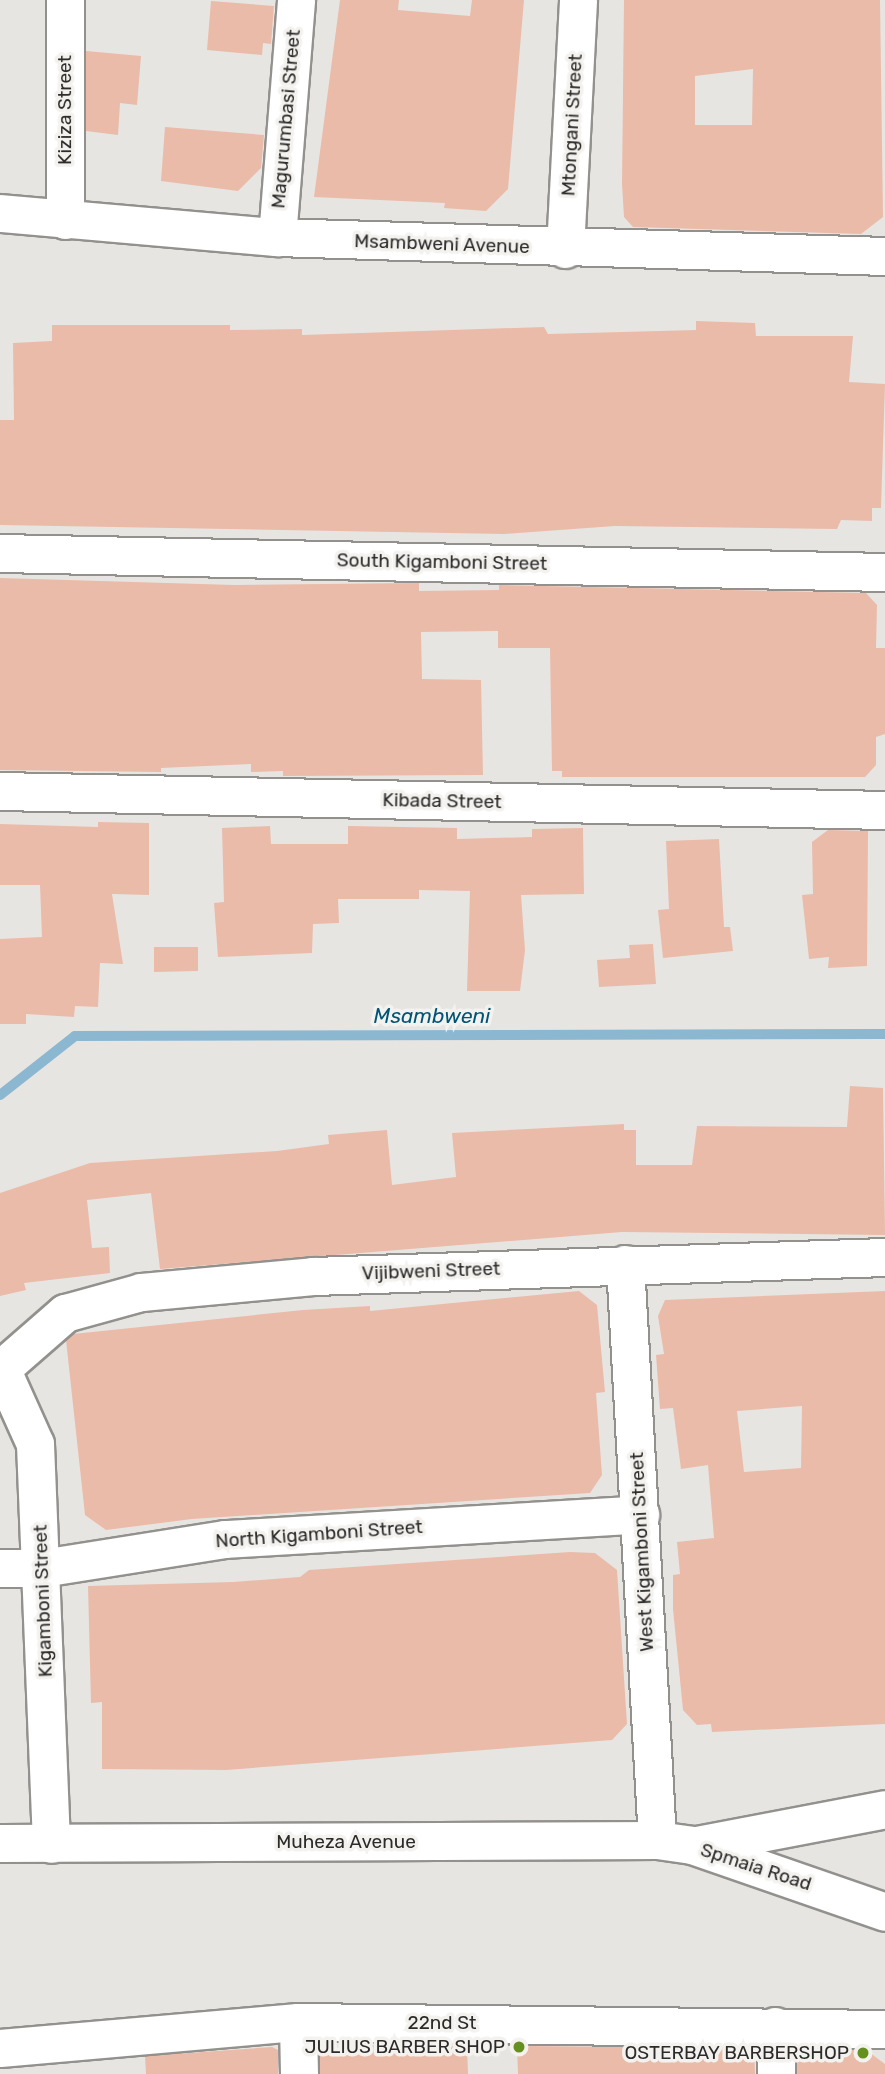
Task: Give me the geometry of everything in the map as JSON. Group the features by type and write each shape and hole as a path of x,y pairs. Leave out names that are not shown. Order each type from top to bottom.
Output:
{"street":[{"name":"Kiziza Street","path":"65,0 65,220"},
{"name":"Magurumbasi Street","path":"276,237 296,0"},
{"name":"Mtongani Street","path":"565,249 578,0"},
{"name":"Msambweni Avenue","path":"0,213 276,237 565,249 885,256"},
{"name":"South Kigamboni Street","path":"0,553 885,572"},
{"name":"Kibada Street","path":"0,791 885,810"},
{"name":"Vijibweni Street","path":"1,1367 65,1313 141,1292 313,1276 885,1257"},
{"name":"West Kigamboni Street","path":"625,1264 640,1514 675,1843"},
{"name":"Kigamboni Street","path":"1,1367 35,1444 51,1844"},
{"name":"North Kigamboni Street","path":"0,1568 42,1568 225,1539 640,1514"},
{"name":"Spmaia Road","path":"675,1843 885,1809"},
{"name":"Muheza Avenue","path":"0,1843 675,1843"},
{"name":"Spmaia Road","path":"675,1843 885,1912"},
{"name":"22nd St","path":"0,2048 298,2022 885,2029"},
{"path":"298,2022 299,2074"},
{"path":"775,2026 776,2074"}],"building":[{"path":"340,0 399,0 398,10 470,16 472,0 524,0 508,189 486,211 444,208 445,203 314,197"},
{"path":"624,0 880,0 883,217 861,234 633,227 624,217","holes":["753,69 752,125 695,125 695,76"]},
{"path":"211,1 274,6 271,44 263,43 262,55 207,50"},
{"path":"86,51 141,56 137,105 120,103 118,135 86,131"},
{"path":"165,127 264,135 261,168 238,191 161,181"},
{"path":"696,321 755,323 756,336 853,336 849,382 885,384 881,508 872,508 872,521 841,520 837,529 615,526 504,534 0,525 0,420 14,420 13,343 52,341 52,325 230,325 230,330 302,329 302,335 544,327 548,334 696,330"},
{"path":"0,578 234,585 419,583 419,591 499,590 499,585 866,593 877,605 876,648 885,648 885,734 876,737 876,765 865,777 562,777 562,771 552,771 550,648 498,648 498,631 421,632 422,679 481,680 483,775 283,776 283,771 251,772 251,764 161,768 161,772 0,770"},
{"path":"98,822 149,823 149,895 112,894 123,964 100,963 98,1007 75,1006 74,1017 26,1014 26,1024 0,1024 0,939 42,937 40,885 0,885 0,824 98,827"},
{"path":"270,826 271,844 348,844 348,826 457,828 457,839 532,837 532,829 583,828 584,894 521,895 525,950 520,991 467,991 470,891 419,890 419,899 338,899 339,923 313,924 312,953 218,957 214,903 224,902 222,828"},
{"path":"828,830 868,831 867,966 828,968 829,957 809,959 802,895 813,894 812,842"},
{"path":"719,839 724,927 730,927 733,951 663,958 658,910 669,909 666,841"},
{"path":"653,944 656,984 599,987 597,960 630,958 629,945"},
{"path":"154,947 198,947 198,971 154,972"},
{"path":"850,1086 883,1088 885,1235 622,1232 160,1269 151,1193 87,1200 92,1248 109,1247 110,1273 24,1283 26,1290 0,1296 0,1193 90,1163 277,1151 329,1144 328,1135 387,1130 392,1185 456,1177 452,1133 624,1124 624,1130 636,1130 636,1165 692,1165 697,1126 847,1127"},
{"path":"579,1291 597,1305 605,1392 596,1393 602,1475 590,1493 192,1519 106,1530 85,1515 66,1340 73,1334 303,1310 370,1306 370,1311"},
{"path":"885,1291 885,1724 712,1732 711,1724 697,1725 683,1710 673,1609 673,1575 680,1574 677,1542 714,1538 708,1465 681,1469 673,1408 660,1409 656,1355 664,1354 658,1316 665,1300","holes":["802,1406 801,1468 744,1472 737,1411"]},
{"path":"570,1552 595,1553 617,1570 627,1724 612,1740 226,1770 102,1769 102,1702 91,1703 88,1586 233,1582 300,1577 309,1570"},
{"path":"387,2044 467,2046 468,2074 320,2074 320,2050"},
{"path":"517,2046 754,2048 755,2074 518,2074"},
{"path":"272,2047 278,2050 278,2074 146,2074 145,2056"},
{"path":"796,2049 866,2050 885,2064 885,2074 797,2074"}],"waterway":[{"name":"Msambweni","path":"0,1095 75,1036 885,1034"}],"place":[{"name":"JULIUS BARBER SHOP","path":"519,2047"},
{"name":"OSTERBAY BARBERSHOP","path":"863,2053"}]}
